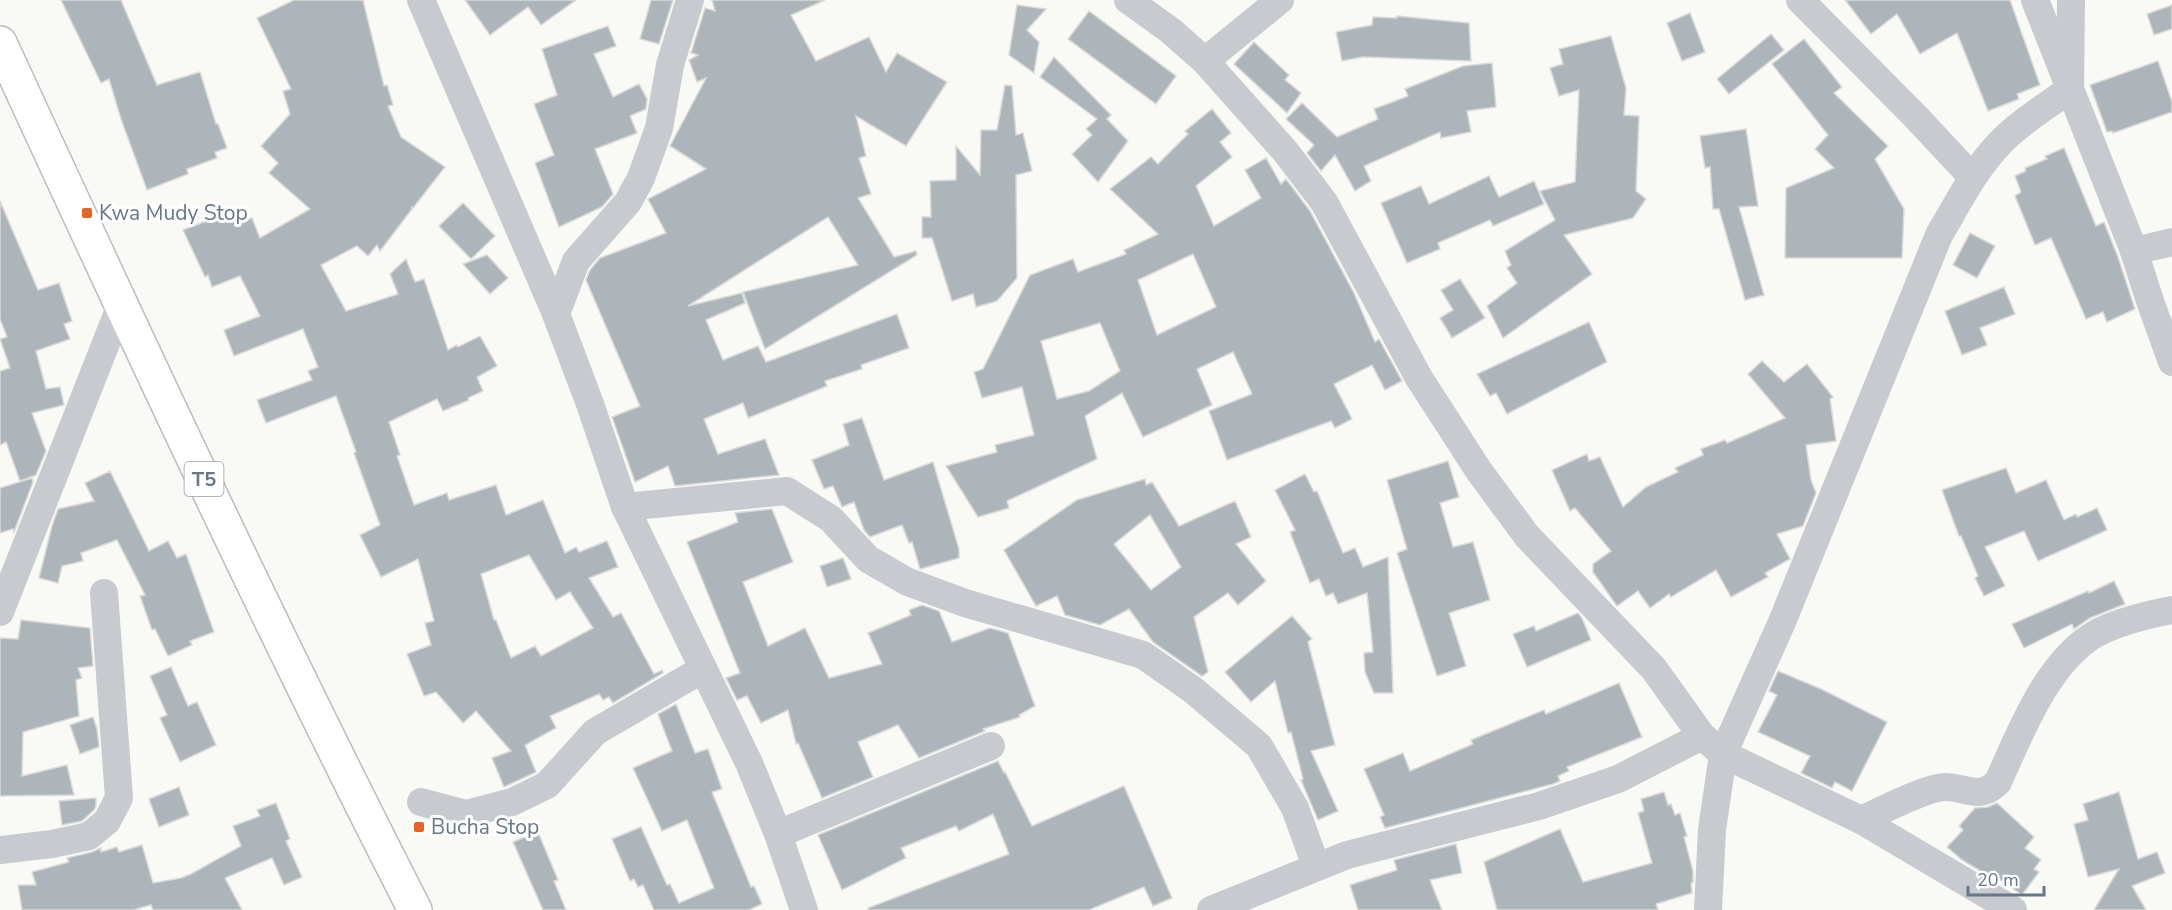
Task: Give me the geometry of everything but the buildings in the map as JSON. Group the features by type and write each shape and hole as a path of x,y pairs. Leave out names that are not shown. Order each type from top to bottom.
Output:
{"highway":[{"name":"T5","path":"0,43 121,305 334,753 415,910"}],"street":[{"path":"421,0 556,314 625,507 748,764 778,834 804,910"},
{"path":"556,314 576,261 628,202 641,178 659,128 670,65 690,0"},
{"path":"1128,0 1172,32 1205,61 1285,151 1324,201 1419,378 1449,427 1499,499 1527,536 1654,669 1713,745 1861,820 2012,910"},
{"path":"1205,61 1280,0"},
{"path":"1800,0 1972,177"},
{"path":"2035,0 2134,251 2172,362"},
{"path":"2070,89 2071,0"},
{"path":"1708,910 1713,745 1782,622 1940,235 1972,177 2001,142 2070,89"},
{"path":"2134,251 2172,242"},
{"path":"0,612 121,305"},
{"path":"625,507 787,490 831,519 868,559 908,582 965,603 1143,655 1193,690 1259,746 1295,808 1316,866"},
{"path":"0,850 52,844 89,836 107,821 120,798 104,592"},
{"path":"1861,820 1916,795 1943,787 1977,793 1993,786 1998,782 2044,689 2076,648 2095,634 2114,625 2172,610"},
{"path":"421,802 466,814 512,802 547,785 595,732 703,669"},
{"path":"1211,910 1347,855 1539,806 1713,745"},
{"path":"778,834 991,746"}],"place":[{"name":"Kwa Mudy Stop","path":"87,213"},
{"name":"Bucha Stop","path":"419,827"}]}
